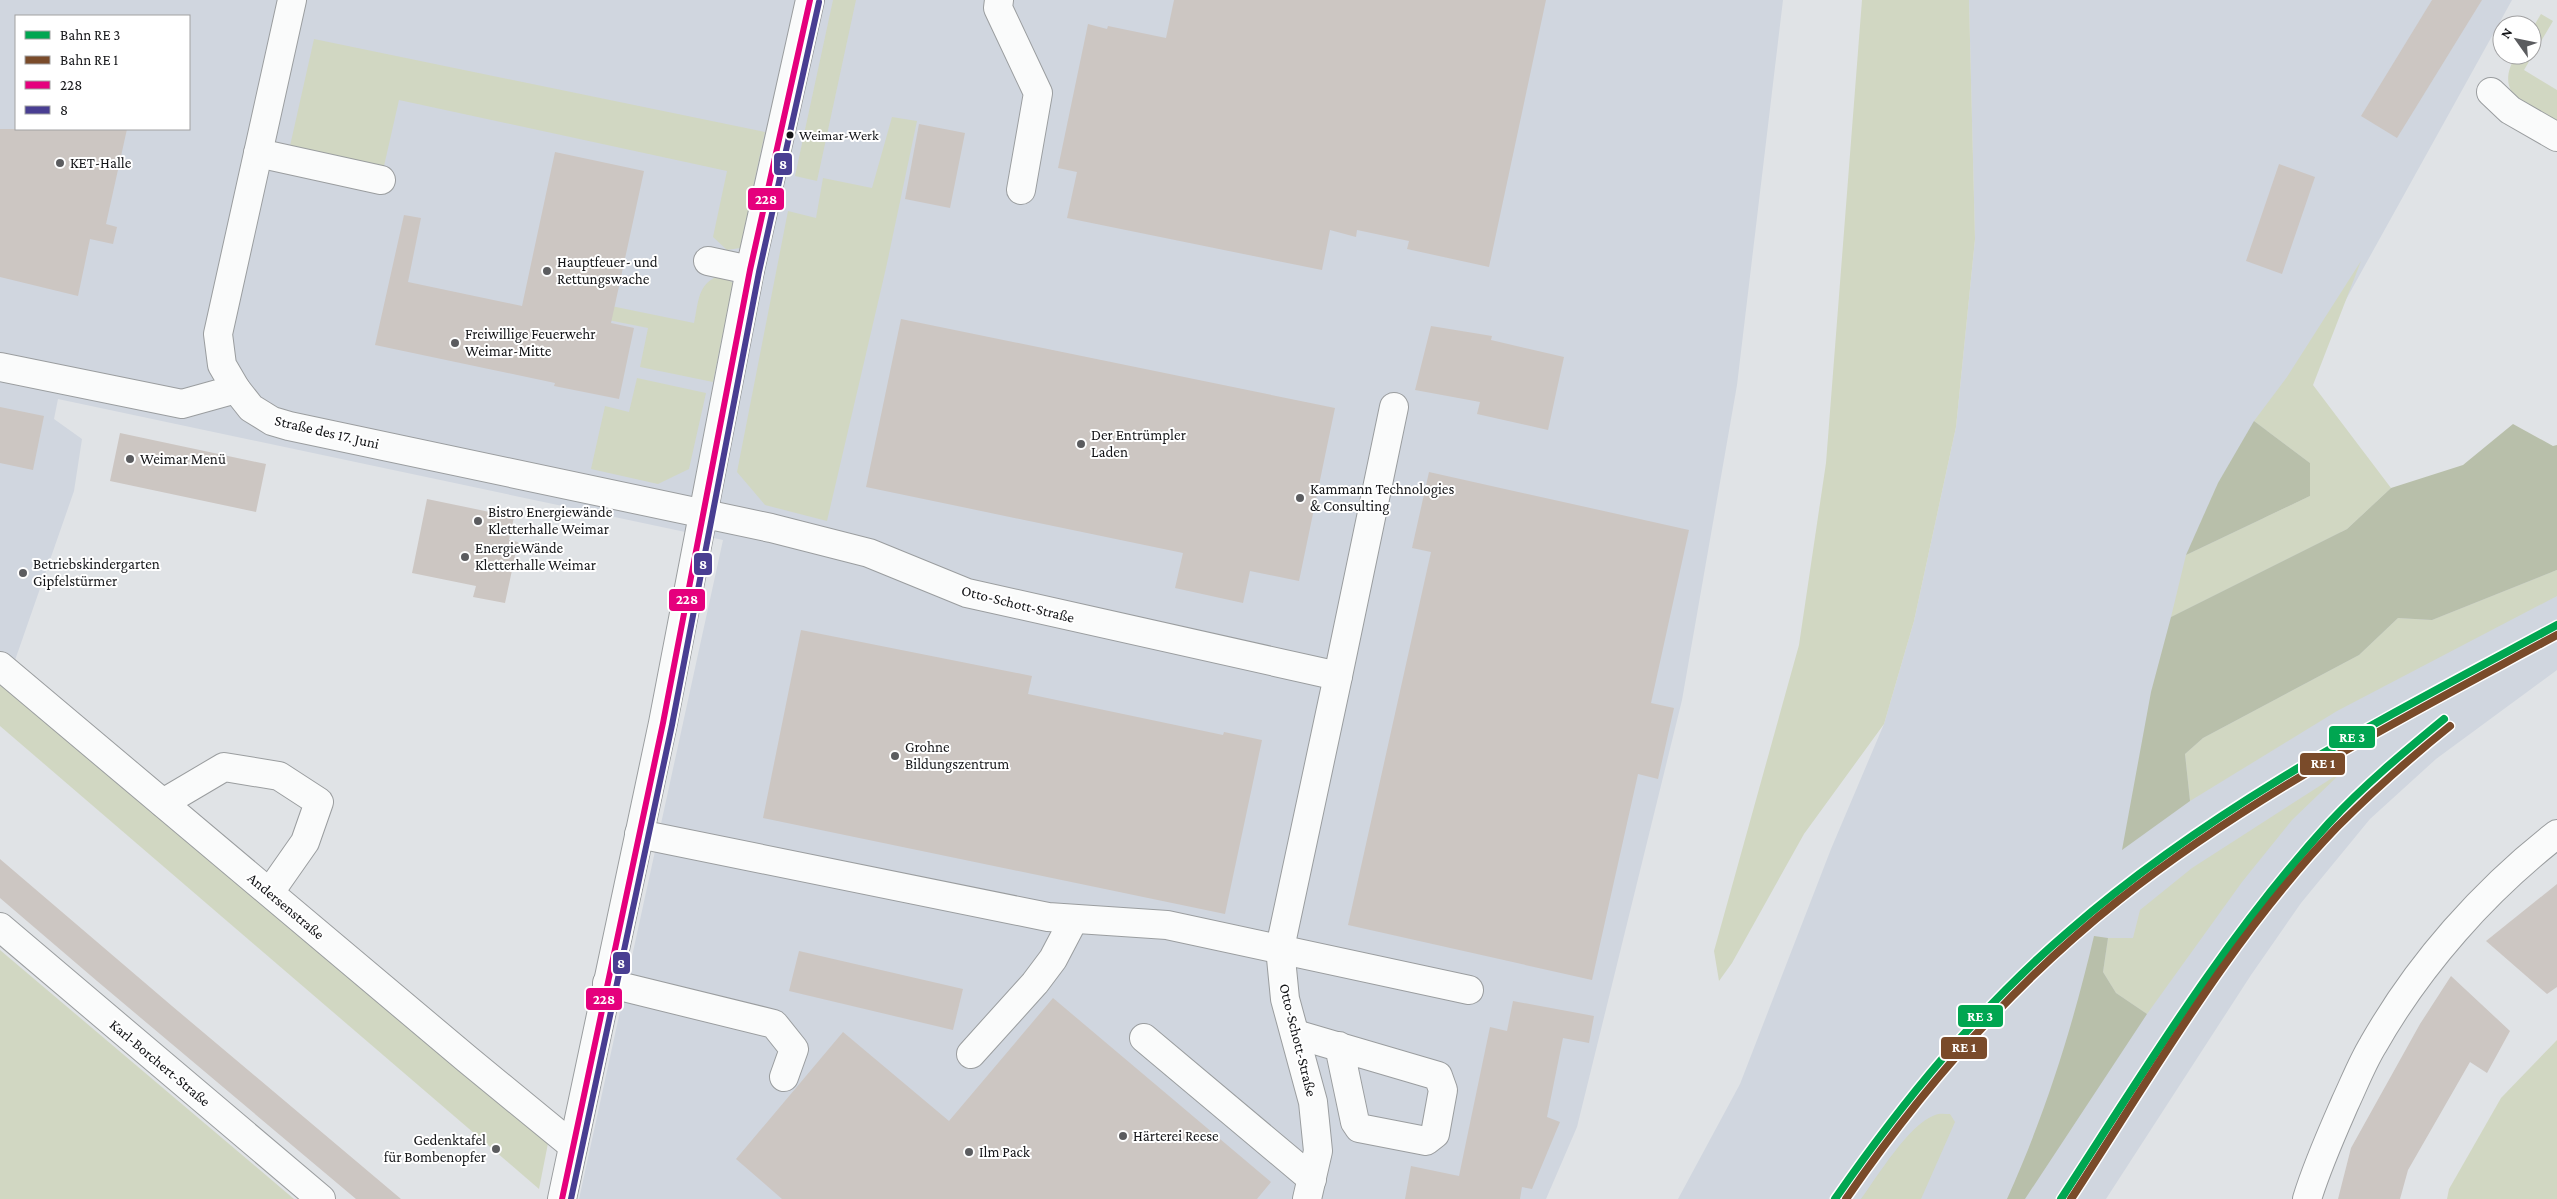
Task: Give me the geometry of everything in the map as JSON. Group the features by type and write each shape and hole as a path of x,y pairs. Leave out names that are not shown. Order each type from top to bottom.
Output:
{"street":[{"name":"Straße des 17. Juni","path":"292,0 218,334 222,365 236,389 251,408 272,421 289,426 704,514"},
{"path":"562,1199 704,514 725,392 750,270 810,0"},
{"path":"999,0 998,8 1038,93 1021,190"},
{"path":"2491,92 2510,110 2557,137"},
{"path":"258,153 382,180"},
{"path":"708,261 750,270"},
{"path":"0,367 182,404 236,389"},
{"name":"Otto-Schott-Straße","path":"1310,1189 1318,1151 1313,1102 1285,999 1280,948 1394,407"},
{"name":"Otto-Schott-Straße","path":"704,514 771,528 869,553 967,593 1338,676"},
{"name":"Andersenstraße","path":"0,666 573,1146"},
{"path":"164,803 224,767 279,776 319,802 305,842 270,892"},
{"path":"639,834 907,890 1048,917 1167,925 1470,990"},
{"path":"2307,1199 2330,1137 2372,1045 2407,992 2484,898 2526,858 2557,834"},
{"path":"971,1054 1054,959 1074,919"},
{"name":"Karl-Borchert-Straße","path":"0,927 321,1199"},
{"path":"607,983 774,1024 794,1049 784,1077"},
{"path":"1295,1034 1339,1046"},
{"path":"1144,1038 1310,1189"}],"shaded area":[{"path":"0,0 1783,0 1737,385 1682,700 1577,1127 1546,1199 579,1199 723,540 58,399 54,419 82,439 74,491 13,666 0,655"},
{"path":"1969,0 2512,0 2504,15 2492,15 2492,36 2328,332 2220,509 2557,573 2557,670 2436,759 2370,819 2301,903 2251,975 2106,1199 1678,1199 1740,1084 1831,849 1884,724 1914,621 1956,427 1975,239"}],"green space":[{"path":"833,0 856,0 817,181 795,176"},
{"path":"1862,0 1969,0 1975,239 1956,427 1914,621 1884,724 1804,834 1732,963 1719,981 1714,951 1799,645 1826,463"},
{"path":"2541,14 2553,21 2542,40 2542,15"},
{"path":"314,39 765,132 740,248 727,250 713,237 727,171 399,100 384,166 290,146"},
{"path":"2512,65 2527,65 2524,70 2557,90 2557,125 2517,98 2511,90 2508,81"},
{"path":"892,117 917,121 886,268 827,521 765,505 737,472 788,211 816,218 823,178 872,188"},
{"path":"2361,261 2313,385 2391,488 2347,529 2171,617 2186,555 2310,496 2310,463 2254,421 2287,377"},
{"path":"721,275 733,283 713,382 640,367 648,328 608,320 611,306 694,323 698,300 703,288 713,278"},
{"path":"637,378 706,393 689,469 658,484 591,469 605,406 629,412"},
{"path":"2254,421 2310,463 2310,496 2186,555 2218,483"},
{"path":"2513,424 2553,446 2557,445 2557,570 2432,620 2398,618 2359,655 2203,738 2185,754 2190,801 2122,850 2151,692 2171,617 2347,529 2391,488 2463,465"},
{"path":"2557,570 2557,596 2337,711 2190,801 2185,754 2203,738 2359,655 2398,618 2432,620"},
{"path":"0,666 551,1128 539,1189 0,726"},
{"path":"2343,771 2292,820 2242,882 2147,1014 2116,993 2103,972 2108,938 2133,938 2140,910 2192,868"},
{"path":"2094,936 2108,938 2103,972 2116,993 2147,1014 2025,1199 2007,1199 2034,1134 2057,1070 2077,1004"},
{"path":"0,950 294,1199 0,1199"},
{"path":"2557,1040 2557,1199 2447,1199 2449,1189 2501,1098"},
{"path":"1950,1114 1955,1122 1921,1199 1861,1199 1894,1152 1915,1129 1925,1120 1935,1115"}],"building":[{"path":"1174,0 1546,0 1489,267 1407,249 1409,241 1357,230 1356,237 1330,230 1322,270 1067,218 1077,172 1058,168 1088,24 1107,29 1108,26 1166,38"},
{"path":"2432,0 2482,0 2397,138 2361,116"},
{"path":"919,124 965,133 950,208 905,199"},
{"name":"KET-Halle","path":"0,129 127,130 106,224 117,227 113,244 90,239 78,296 0,277"},
{"path":"555,152 644,171 611,323 634,328 619,399 554,386 555,383 375,345 404,215 421,218 408,282 522,306"},
{"path":"2279,164 2315,177 2282,274 2246,261"},
{"name":"Der Entrümpler Laden","path":"901,319 1335,408 1299,581 1250,571 1243,603 1175,588 1183,553 866,487"},
{"path":"1431,326 1492,336 1491,340 1564,357 1548,430 1477,414 1480,402 1415,390"},
{"path":"0,407 44,416 33,470 0,463"},
{"path":"120,433 266,464 256,512 110,481"},
{"path":"1429,472 1689,530 1651,703 1674,708 1658,779 1638,774 1592,980 1348,925 1431,552 1412,548"},
{"name":"EnergieWände Kletterhalle Weimar","path":"427,499 514,517 509,540 518,542 505,603 473,597 476,586 412,573"},
{"path":"801,630 1032,676 1028,694 1223,735 1224,732 1262,740 1225,914 763,818"},
{"path":"0,859 401,1199 356,1199 97,981 0,898"},
{"path":"2557,884 2557,987 2547,994 2486,941"},
{"path":"799,951 963,989 953,1030 789,991"},
{"path":"2451,976 2510,1031 2487,1073 2470,1062 2408,1170 2400,1199 2338,1199 2351,1148 2420,1024"},
{"path":"1053,998 1271,1182 1257,1199 782,1199 736,1159 843,1032 949,1121"},
{"path":"1513,1001 1594,1016 1589,1043 1563,1038 1547,1117 1560,1122 1532,1189 1522,1187 1520,1199 1405,1199 1411,1166 1459,1176 1490,1027 1507,1031"}],"transit line":[{"name":"228","path":"562,1199 663,723 750,270 810,0"},
{"name":"8","path":"571,1199 672,725 759,272 819,2"},
{"path":"1835,1199 1887,1127 1973,1024 2036,961 2125,885 2183,842 2304,764 2430,693 2557,625"},
{"path":"1846,1199 1906,1117 1971,1039 2042,967 2119,900 2223,825 2277,791 2388,726 2557,635"},
{"path":"2061,1199 2155,1053 2255,912 2291,867 2342,809 2385,769 2444,719"},
{"path":"2071,1199 2196,1006 2263,913 2337,827 2392,775 2450,726"}],"place":[{"name":"Weimar-Werk","path":"790,135"},
{"name":"KET-Halle","path":"60,163"},
{"name":"Hauptfeuer- und Rettungswache","path":"547,271"},
{"name":"Freiwillige Feuerwehr Weimar-Mitte","path":"455,343"},
{"name":"Der Entrümpler Laden","path":"1081,444"},
{"name":"Weimar Menü","path":"130,459"},
{"name":"Kammann Technologies & Consulting","path":"1300,498"},
{"name":"Bistro Energiewände Kletterhalle Weimar","path":"478,521"},
{"name":"EnergieWände Kletterhalle Weimar","path":"465,557"},
{"name":"Betriebskindergarten Gipfelstürmer","path":"23,573"},
{"name":"Grohne Bildungszentrum","path":"895,756"},
{"name":"Härterei Reese","path":"1123,1136"},
{"name":"Gedenktafel für Bombenopfer","path":"496,1149"},
{"name":"Ilm Pack","path":"969,1152"}]}
